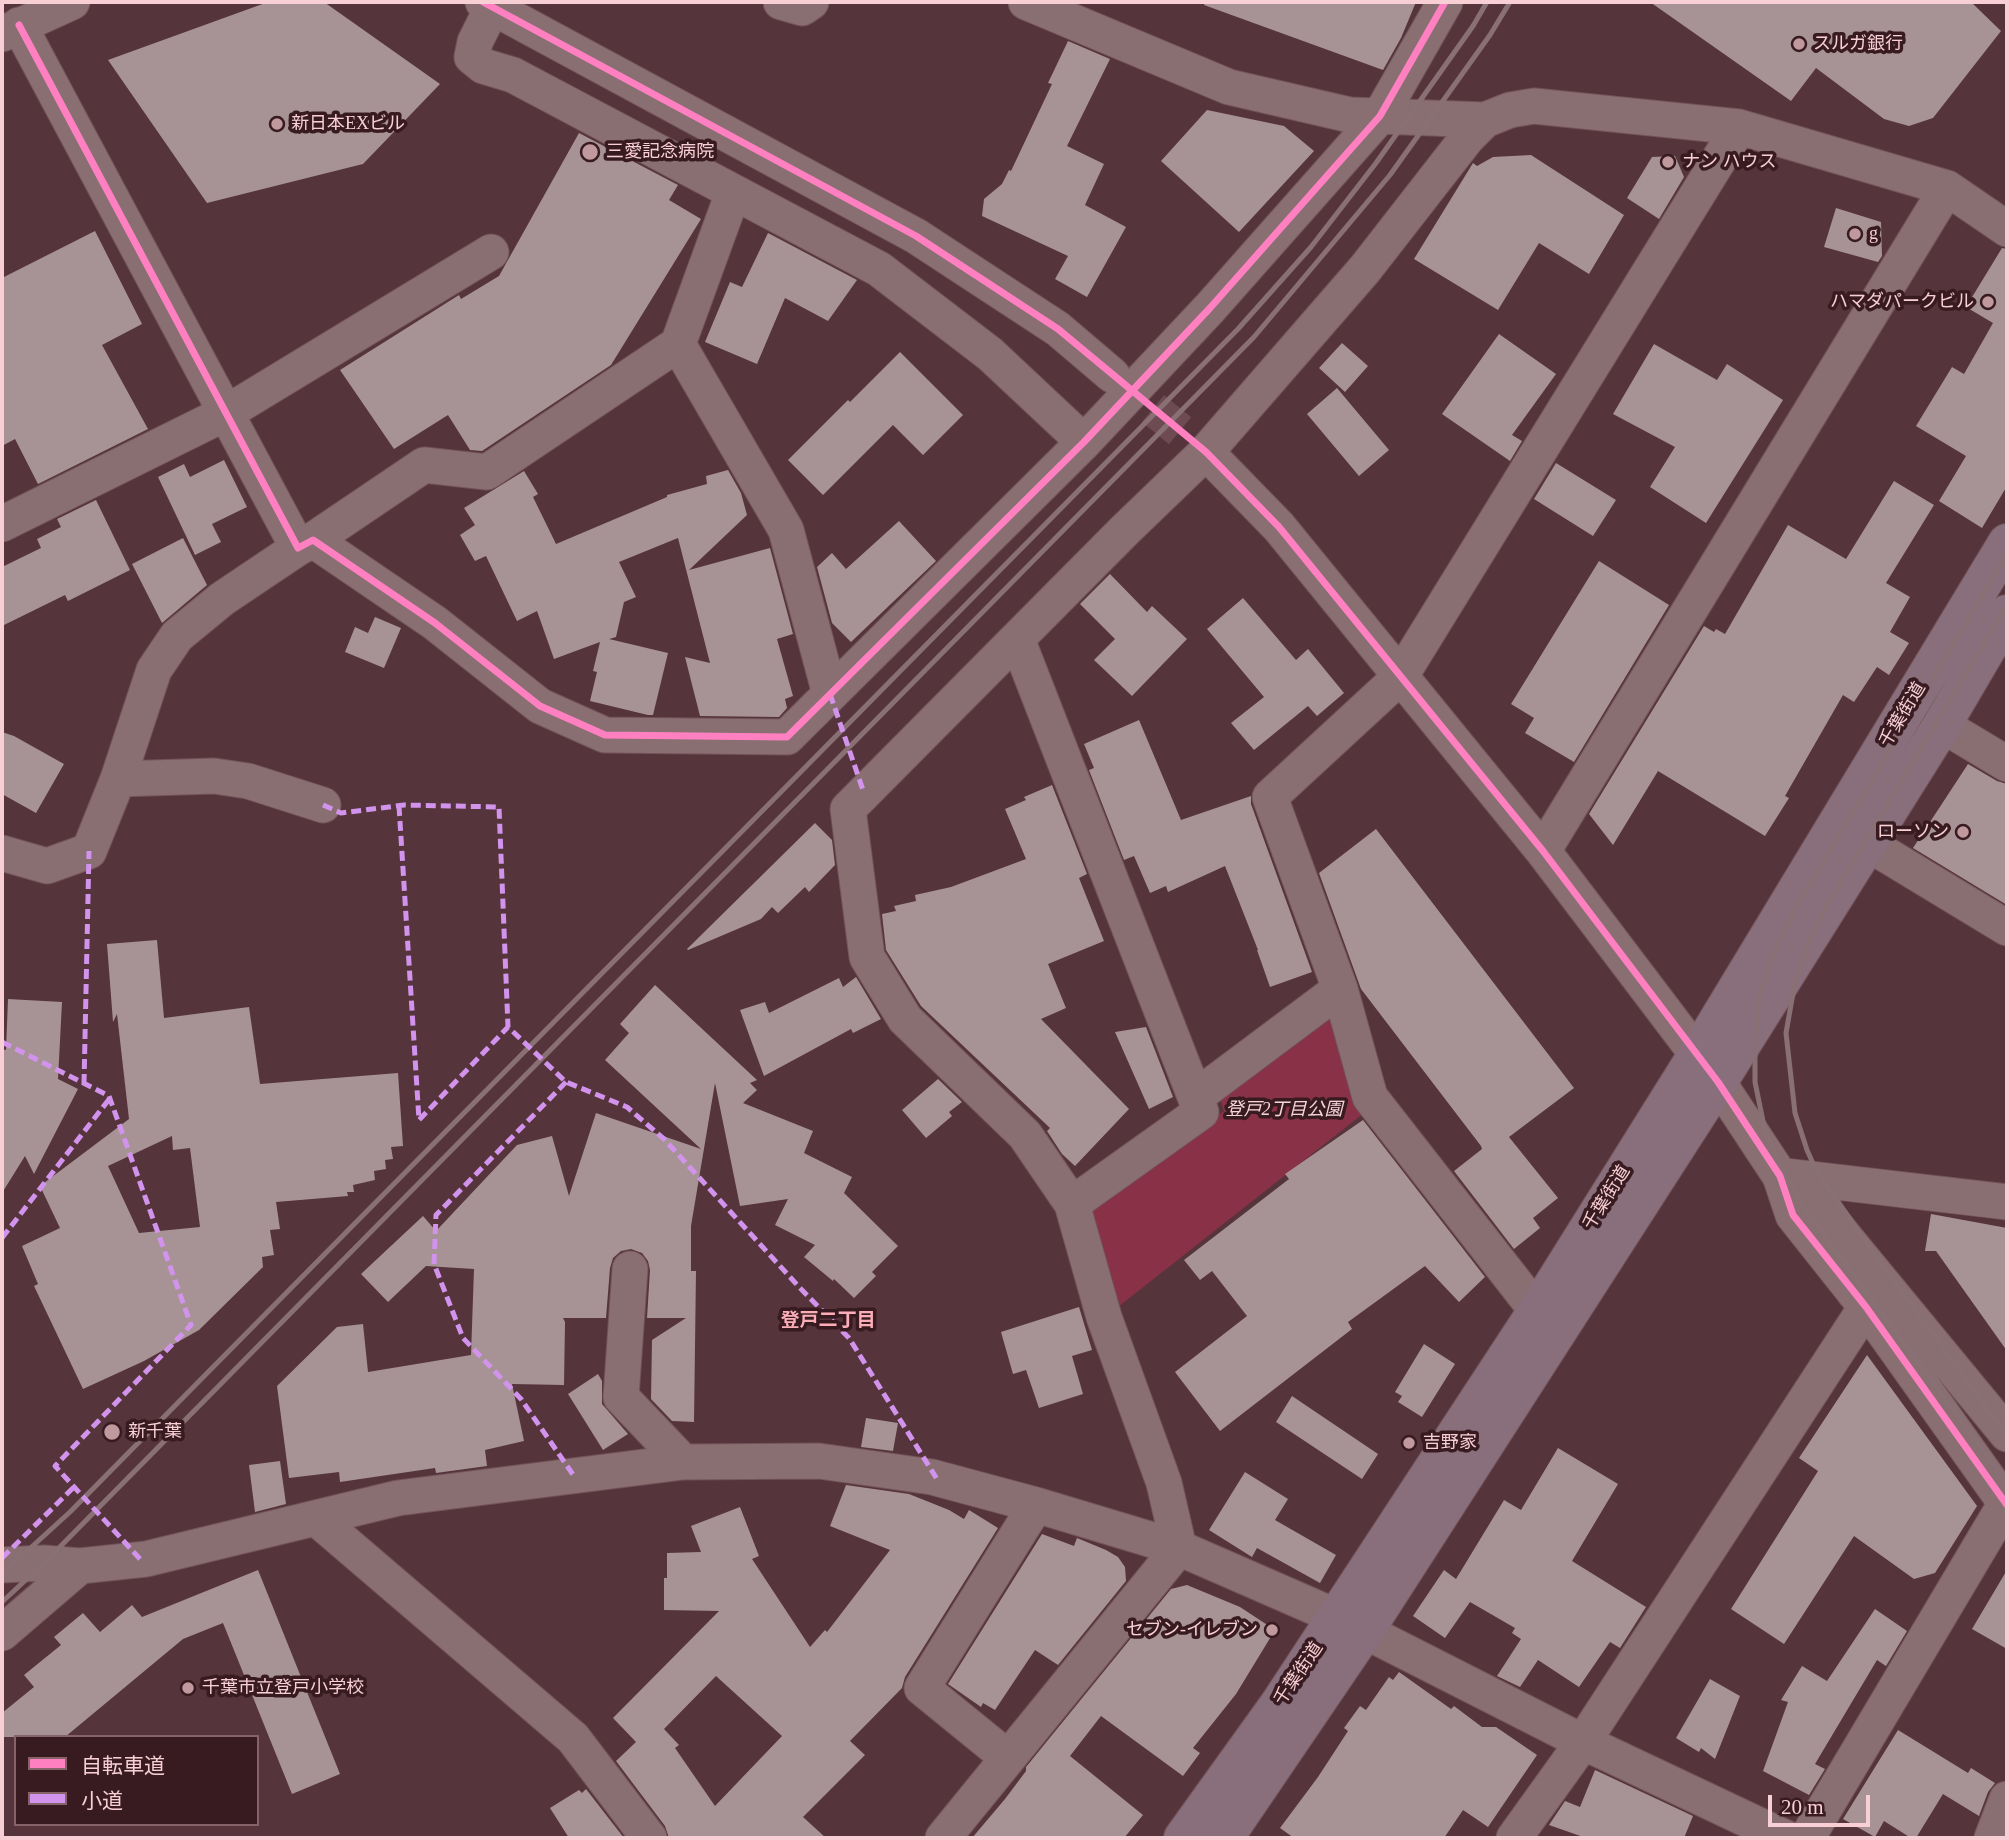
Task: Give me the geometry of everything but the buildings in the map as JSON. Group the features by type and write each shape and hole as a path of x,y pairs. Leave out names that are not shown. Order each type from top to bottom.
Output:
{"highway":[{"name":"千葉街道","path":"1184,1838 1280,1703 1351,1625 1708,1069 1852,833 2007,543"},
{"name":"千葉街道","path":"1852,833 1942,724 2007,614"},
{"name":"千葉街道","path":"1223,1838 1537,1311 1708,1069"}],"street":[{"path":"72,2 11,29 226,413 306,544 435,623 540,706 605,735 787,737 1084,442 1210,308 1380,116 1445,2"},
{"path":"782,2 802,8 811,2"},
{"path":"1026,2 1229,87 1350,115 1485,120"},
{"path":"1084,442 990,354 879,269 513,75 483,66 472,57 475,42 492,3 916,236 1058,329 1112,374"},
{"path":"1179,1548 1164,1483 1104,1317 1072,1204 1024,1135 905,1019 867,957 848,810 1206,452 1365,269 1467,138 1485,120 1510,110 1534,106 1739,127 1947,188 2007,229"},
{"path":"1537,1311 1370,1097 1340,989 1270,797 1400,677 1739,127"},
{"path":"1543,851 1947,188"},
{"path":"2,853 47,866 89,851 118,779 154,670 177,635 222,599 424,465 487,472 678,344 733,193"},
{"path":"2,524 226,413 491,252"},
{"path":"678,344 786,530 830,694"},
{"path":"1206,452 1279,527 1543,851 1708,1069 1780,1176 1793,1215 1866,1307 2006,1504 1807,1838"},
{"path":"1017,639 1201,1112 1072,1204"},
{"path":"1942,724 2007,764"},
{"path":"118,779 214,776 248,781 323,805"},
{"path":"1852,833 2007,928"},
{"path":"1197,1096 1340,989"},
{"path":"1780,1176 2007,1202"},
{"path":"1780,1176 1811,1196 2007,1434"},
{"path":"630,1269 621,1398 683,1462"},
{"path":"1514,1838 1583,1742 1866,1307"},
{"path":"2,1565 44,1563 80,1566 146,1559 398,1498 683,1462 819,1461 932,1477 1179,1548 1351,1625 1583,1742 1786,1838"},
{"path":"1008,1758 922,1688 1036,1505"},
{"path":"316,1518 573,1738 649,1838"},
{"path":"943,1838 1179,1548"},
{"path":"2,1633 80,1566"},
{"path":"1992,1838 2007,1799"}],"green space":[{"name":"登戸2丁目公園","path":"1334,1008 1364,1113 1113,1311 1085,1224 1093,1210 1224,1111 1218,1093"}],"tunnel":[{"path":"1112,375 1206,452"}],"railway":[{"path":"2,1574 70,1512 1238,329 1311,247 1376,163 1487,2"},
{"path":"2,1602 44,1563 1254,337 1390,175 1490,35 1510,2"},
{"path":"2007,554 1795,909 1772,957 1759,998 1755,1046 1755,1082 1764,1126 1780,1166 1806,1210 2007,1483"},
{"path":"2007,605 1829,902 1810,939 1795,982 1786,1033 1795,1113 1816,1170 2007,1436"}],"marked path":[{"path":"830,694 864,793"},
{"path":"323,805 341,813 404,805 499,807 508,1027 566,1082 627,1107 664,1139 849,1338 937,1479"},
{"path":"399,806 419,1120 508,1027"},
{"path":"84,1084 89,851"},
{"path":"2,1042 109,1096 191,1325 55,1466 140,1559"},
{"path":"566,1082 436,1215 434,1264 463,1338 521,1399 574,1476"},
{"path":"2,1238 110,1098"},
{"path":"2,1558 74,1487"}],"cycle path":[{"path":"483,2 916,236 1058,329 1206,452 1279,527 1543,851 1718,1082 1780,1176 1793,1215 1866,1307 2007,1505"},
{"path":"19,25 298,548 313,540 435,623 540,706 605,735 787,737 1084,442 1210,308 1380,116 1445,2"}],"place":[{"name":"スルガ銀行","path":"1799,44"},
{"name":"新日本EXビル","path":"277,124"},
{"name":"三愛記念病院","path":"590,152"},
{"name":"ナン ハウス","path":"1668,162"},
{"name":"g","path":"1855,234"},
{"name":"ハマダパークビル","path":"1988,302"},
{"name":"ローソン","path":"1963,832"},
{"name":"新千葉","path":"112,1432"},
{"name":"吉野家","path":"1409,1443"},
{"name":"セブン-イレブン","path":"1272,1630"},
{"name":"千葉市立登戸小学校","path":"188,1688"}],"district":[{"name":"登戸二丁目","path":"828,1321"}]}
